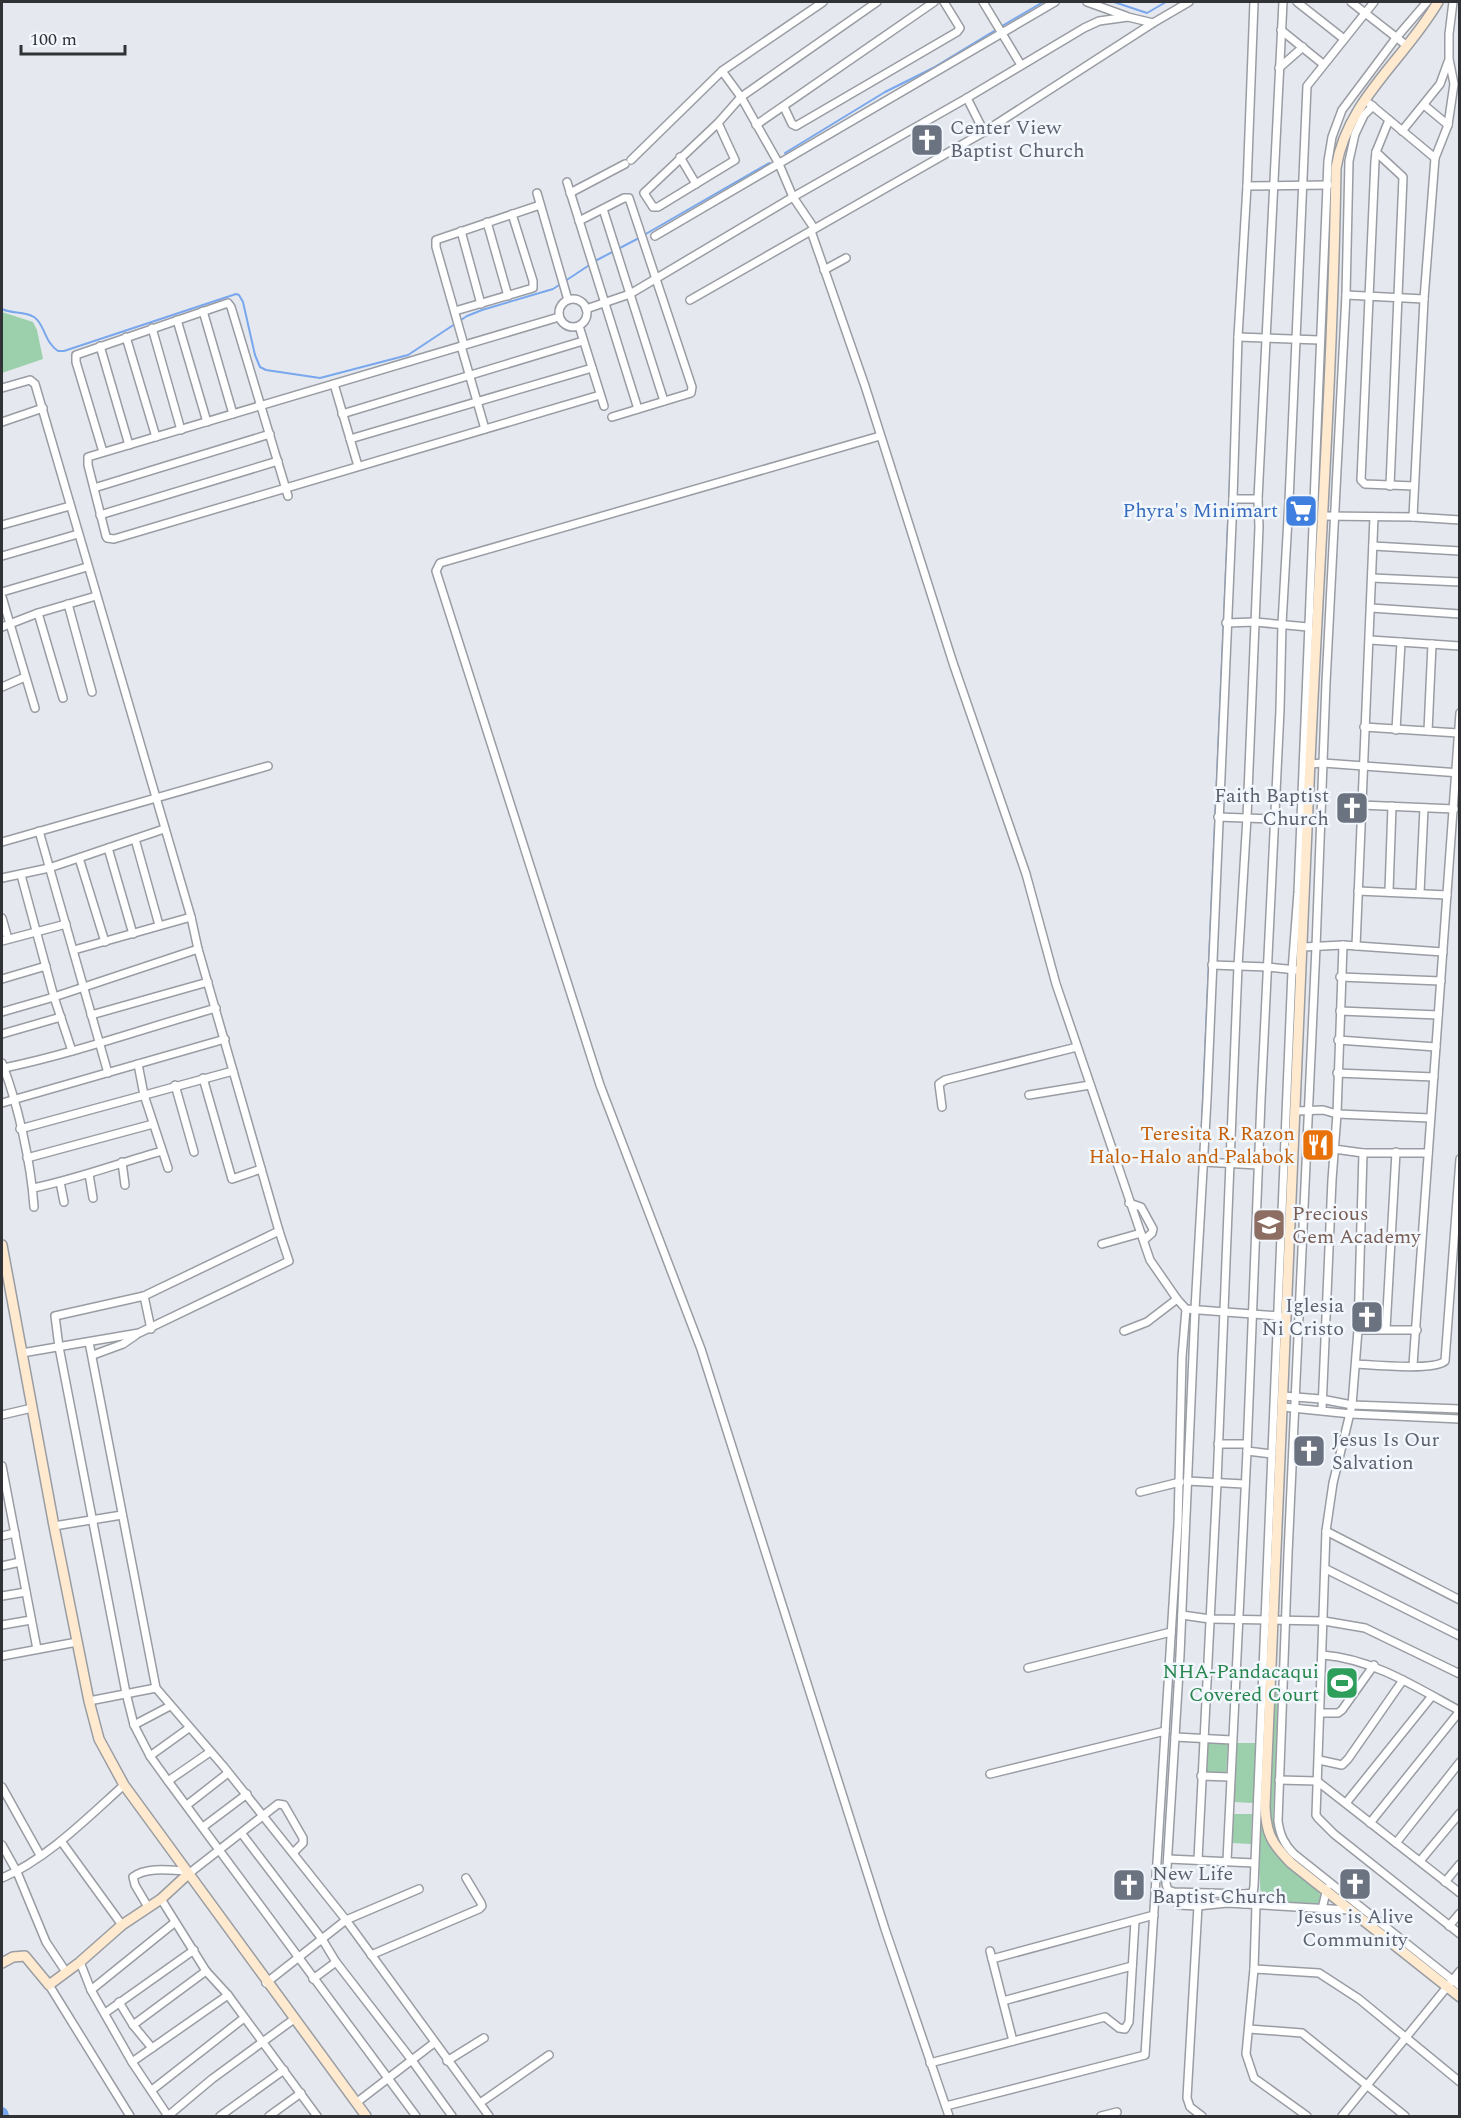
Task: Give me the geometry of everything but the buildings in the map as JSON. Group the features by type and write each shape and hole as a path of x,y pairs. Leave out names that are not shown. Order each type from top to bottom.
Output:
{"street":[{"path":"570,194 628,162 722,72 823,2"},
{"path":"718,123 735,160 656,208 644,193 741,98 877,2"},
{"path":"756,125 934,2"},
{"path":"783,107 792,124 796,126 957,32 960,28 944,2"},
{"path":"983,2 1021,65"},
{"path":"655,236 1055,2"},
{"path":"1087,2 1128,17 1153,23"},
{"path":"690,300 984,132 1153,23 1190,2"},
{"path":"946,2106 1145,2055 1203,1162 1254,2"},
{"path":"1198,1860 1217,1483 1238,966 1247,817 1259,527 1258,499 1283,2"},
{"path":"1297,2 1344,39"},
{"path":"1351,2 1406,45"},
{"path":"1227,1861 1240,1618 1258,1165 1280,710 1281,624 1289,501 1307,86 1374,2"},
{"path":"722,72 741,98 812,230 950,653 1026,874 1054,976 1129,1203 1152,1265 1186,1309 1182,1357 1184,1482 1182,1615 1168,1890 1251,1894 1254,1890 1283,1402 1296,1111 1300,820 1328,161 1332,137 1339,116 1352,94 1427,2"},
{"path":"1371,1922 1349,1910 1287,1847 1280,1834 1277,1805 1346,295 1349,161 1355,134 1383,73 1438,2"},
{"path":"1402,131 1424,105 1444,75 1449,59 1453,2"},
{"path":"586,309 630,294 1084,28 1099,21 1128,17"},
{"path":"1281,30 1323,64"},
{"path":"1280,68 1303,47"},
{"path":"1413,517 1424,299 1435,158 1448,125 1454,84 1449,59"},
{"path":"967,98 984,132"},
{"path":"1369,103 1435,158"},
{"path":"1369,103 1344,135 1336,168 1303,947 1297,970 1272,1454 1266,1821 1274,1846 1291,1863 1328,1887 1453,1985 1460,1997"},
{"path":"1424,105 1448,125"},
{"path":"1389,120 1376,152 1361,480 1365,484 1414,486"},
{"path":"1376,152 1403,177 1390,486"},
{"path":"680,156 696,184"},
{"path":"567,182 638,409"},
{"path":"1247,186 1328,184"},
{"path":"537,194 568,300"},
{"path":"579,221 624,198 629,198 692,387 691,393 612,417"},
{"path":"485,429 436,243 438,239 540,205"},
{"path":"603,209 664,401"},
{"path":"457,318 481,304 531,289 534,285 512,214"},
{"path":"487,222 508,296"},
{"path":"460,231 481,304"},
{"path":"824,270 846,258"},
{"path":"1346,295 1424,299"},
{"path":"559,317 568,326 579,326 586,318 586,309 580,302 568,300"},
{"path":"559,317 560,308 568,300"},
{"path":"103,452 75,358 78,354 230,304 288,496"},
{"path":"204,311 233,414"},
{"path":"559,317 88,457 106,536 114,539 600,395"},
{"path":"177,320 207,422"},
{"path":"579,326 604,406"},
{"path":"152,328 181,430"},
{"path":"126,337 156,437"},
{"path":"1238,337 1320,340"},
{"path":"342,414 583,341"},
{"path":"100,346 129,445"},
{"path":"350,439 592,368"},
{"path":"2,388 30,380 35,384 43,408 87,567 191,917 232,1071 289,1261 151,1329 22,1353"},
{"path":"334,384 358,466"},
{"path":"2,422 43,408"},
{"path":"94,488 270,434"},
{"path":"880,436 440,563 436,571 600,1085 701,1349 885,1929 949,2116"},
{"path":"100,515 278,461"},
{"path":"1233,499 1258,499"},
{"path":"1289,501 1313,501"},
{"path":"2,525 70,506"},
{"path":"1323,516 1460,520"},
{"path":"1356,946 1374,517"},
{"path":"2,556 78,534"},
{"path":"1373,546 1460,551"},
{"path":"2,592 87,567"},
{"path":"1372,579 1460,582"},
{"path":"2,627 38,613 96,596"},
{"path":"2,597 35,708"},
{"path":"68,604 92,692"},
{"path":"1371,608 1460,614"},
{"path":"38,613 63,698"},
{"path":"1226,623 1255,622 1308,627"},
{"path":"1370,640 1460,646"},
{"path":"1396,730 1401,642"},
{"path":"1428,731 1432,644"},
{"path":"2,687 25,677"},
{"path":"1413,1365 1458,773 1460,713"},
{"path":"1364,727 1458,733"},
{"path":"1310,764 1458,773"},
{"path":"2,842 268,766"},
{"path":"1361,805 1454,809"},
{"path":"1389,891 1392,806"},
{"path":"1420,893 1424,808"},
{"path":"1218,817 1300,820"},
{"path":"2,879 49,868 164,829"},
{"path":"39,831 108,1073"},
{"path":"135,839 159,925"},
{"path":"108,848 133,934"},
{"path":"79,858 105,942"},
{"path":"21,875 54,997 72,1051"},
{"path":"1358,891 1447,895"},
{"path":"74,951 191,917"},
{"path":"2,918 5,940 66,924"},
{"path":"1303,947 1343,945 1443,951"},
{"path":"1322,1409 1343,945"},
{"path":"2,1012 83,988 198,949"},
{"path":"1212,965 1297,970"},
{"path":"2,979 46,966"},
{"path":"1341,977 1441,981"},
{"path":"91,1015 208,982"},
{"path":"34,1207 33,1188 15,1099 3,1066 72,1051 216,1008"},
{"path":"1340,1011 1438,1015"},
{"path":"2,1034 61,1017"},
{"path":"2,1103 225,1039"},
{"path":"1338,1040 1436,1047"},
{"path":"942,1107 939,1084 945,1080 1077,1047"},
{"path":"138,1064 144,1095 168,1168"},
{"path":"20,1129 232,1071"},
{"path":"1337,1072 1434,1077"},
{"path":"203,1078 232,1179 261,1169"},
{"path":"176,1085 194,1152"},
{"path":"1029,1095 1090,1085"},
{"path":"1296,1111 1308,1109 1331,1111 1337,1114 1430,1118"},
{"path":"27,1158 153,1124"},
{"path":"1334,1149 1363,1153 1428,1153"},
{"path":"33,1188 89,1174 162,1151"},
{"path":"1386,1329 1396,1152"},
{"path":"1363,1153 1358,1330 1353,1405 1333,1483 1326,1531 1317,1781 1318,1818 1334,1834 1460,1934"},
{"path":"1356,1364 1406,1367 1440,1365 1445,1361 1460,1159"},
{"path":"122,1162 125,1185"},
{"path":"1203,1162 1258,1165"},
{"path":"89,1174 93,1198"},
{"path":"60,1182 64,1202"},
{"path":"1102,1244 1152,1233 1153,1229 1141,1207 1129,1203"},
{"path":"279,1231 144,1296 55,1316 59,1347 134,1725 150,1756 168,1781 416,2116"},
{"path":"2,1245 54,1526 89,1701 99,1739 124,1785 186,1873 366,2116"},
{"path":"144,1296 151,1329"},
{"path":"1124,1331 1147,1322 1177,1299"},
{"path":"1186,1309 1279,1316"},
{"path":"1358,1330 1417,1330"},
{"path":"93,1355 123,1344 139,1333"},
{"path":"89,1342 156,1688 247,1794 346,1920 489,2116"},
{"path":"1283,1402 1295,1397 1353,1405 1460,1409"},
{"path":"1283,1402 1295,1407 1351,1414 1460,1419"},
{"path":"2,1415 32,1408"},
{"path":"1218,1444 1272,1454"},
{"path":"2,1466 5,1504 15,1533 37,1649"},
{"path":"1140,1492 1184,1482 1244,1484"},
{"path":"54,1526 122,1515"},
{"path":"1326,1531 1460,1600"},
{"path":"2,1536 15,1533"},
{"path":"2,1566 20,1562"},
{"path":"1326,1569 1460,1636"},
{"path":"2,1596 26,1592"},
{"path":"1182,1615 1210,1619 1324,1621 1365,1628 1460,1674"},
{"path":"2,1625 31,1620"},
{"path":"1028,1668 1171,1632"},
{"path":"2,1656 77,1642"},
{"path":"1323,1655 1344,1657 1374,1665 1460,1711 1370,1823"},
{"path":"1321,1713 1338,1713 1342,1710 1374,1665"},
{"path":"1319,1760 1342,1765 1403,1680"},
{"path":"89,1701 156,1688"},
{"path":"1346,1803 1432,1696"},
{"path":"134,1725 170,1706"},
{"path":"150,1756 189,1728"},
{"path":"990,1774 1165,1731"},
{"path":"1175,1737 1232,1740"},
{"path":"168,1781 210,1752"},
{"path":"1396,1842 1460,1762"},
{"path":"187,1804 228,1773"},
{"path":"1201,1776 1230,1777"},
{"path":"1279,1780 1317,1781 1460,1893"},
{"path":"2,1878 17,1872 61,1841 124,1785"},
{"path":"2,1787 40,1855"},
{"path":"203,1827 247,1794"},
{"path":"49,1985 80,1962 122,1925 161,1899 186,1873 242,1834 278,1804 284,1805 303,1838 303,1843 293,1853"},
{"path":"1420,1861 1460,1813"},
{"path":"242,1834 452,2116"},
{"path":"61,1841 122,1925"},
{"path":"2,1845 17,1872 46,1942 66,1972"},
{"path":"1168,1859 1254,1863"},
{"path":"1445,1882 1460,1864"},
{"path":"148,1907 133,1877 139,1872 166,1870 186,1873"},
{"path":"371,1955 479,1909 482,1906 481,1903 466,1878"},
{"path":"1322,1909 1328,1887"},
{"path":"266,1983 346,1920 419,1889"},
{"path":"1244,1894 1244,1904"},
{"path":"161,1899 206,1971 228,1995 261,2043 284,2070 317,2116"},
{"path":"1178,1905 1198,1906 1227,1903 1349,1910"},
{"path":"1256,1905 1254,1969 1246,2054 1254,2078 1306,2116"},
{"path":"1198,1906 1187,2091 1190,2107 1202,2116"},
{"path":"1449,1926 1460,1913"},
{"path":"1013,2041 991,1955 1154,1915"},
{"path":"930,2063 1105,2017 1119,2028 1125,2029 1128,2022 1135,1921"},
{"path":"91,1990 174,1923"},
{"path":"105,2013 194,1950"},
{"path":"2,1964 13,1957 25,1956 49,1985 130,2116"},
{"path":"80,1962 91,1990 132,2062 168,2116 212,2079 294,2019"},
{"path":"313,1979 336,1962"},
{"path":"1003,2001 1132,1966"},
{"path":"1254,1969 1319,1972 1359,1999 1460,2082"},
{"path":"133,2025 206,1971"},
{"path":"1342,2116 1406,2037 1453,1985 1460,1971"},
{"path":"132,2062 228,1995"},
{"path":"119,2002 133,2025 152,2048"},
{"path":"152,2090 244,2018"},
{"path":"1250,2028 1302,2033 1405,2116"},
{"path":"447,2061 484,2038"},
{"path":"356,2103 434,2043"},
{"path":"480,2103 549,2055"},
{"path":"220,2116 284,2070"},
{"path":"270,2116 301,2093"},
{"path":"1101,2116 1117,2112"}],"green space":[{"path":"2,312 33,322 43,359 2,373"},
{"path":"1268,1625 1270,1626 1262,1823 1265,1834 1276,1853 1318,1889 1320,1897 1316,1906 1261,1903 1257,1823"},
{"path":"1275,1690 1280,1691 1280,1695 1273,1817 1280,1841 1300,1864 1284,1855 1268,1824"},
{"path":"1205,1742 1228,1743 1226,1774 1206,1773"},
{"path":"1235,1743 1256,1743 1254,1803 1233,1802"},
{"path":"1232,1814 1252,1814 1251,1844 1231,1843"}],"waterway":[{"path":"1002,26 1043,2"},
{"path":"1114,2 1147,13 1166,2"},
{"path":"785,153 885,92 933,68 994,31"},
{"path":"644,235 769,163"},
{"path":"2,309 34,317 53,347 58,351 64,351 236,294 243,302 255,355 260,367 266,370 320,378 408,355 467,316 553,289 597,260 639,238"},
{"path":"1200,1167 1231,454"},
{"path":"1180,1568 1182,1538"}],"place":[{"name":"Center View Baptist Church","path":"927,140"},
{"name":"Phyra's Minimart","path":"1301,511"},
{"name":"Faith Baptist Church","path":"1352,808"},
{"name":"Teresita R. Razon Halo-Halo and Palabok","path":"1318,1145"},
{"name":"Precious Gem Academy","path":"1269,1225"},
{"name":"Iglesia Ni Cristo","path":"1367,1317"},
{"name":"Jesus Is Our Salvation","path":"1309,1451"},
{"name":"NHA-Pandacaqui Covered Court","path":"1342,1683"},
{"name":"Jesus is Alive Community","path":"1355,1884"},
{"name":"New Life Baptist Church","path":"1129,1885"}]}
